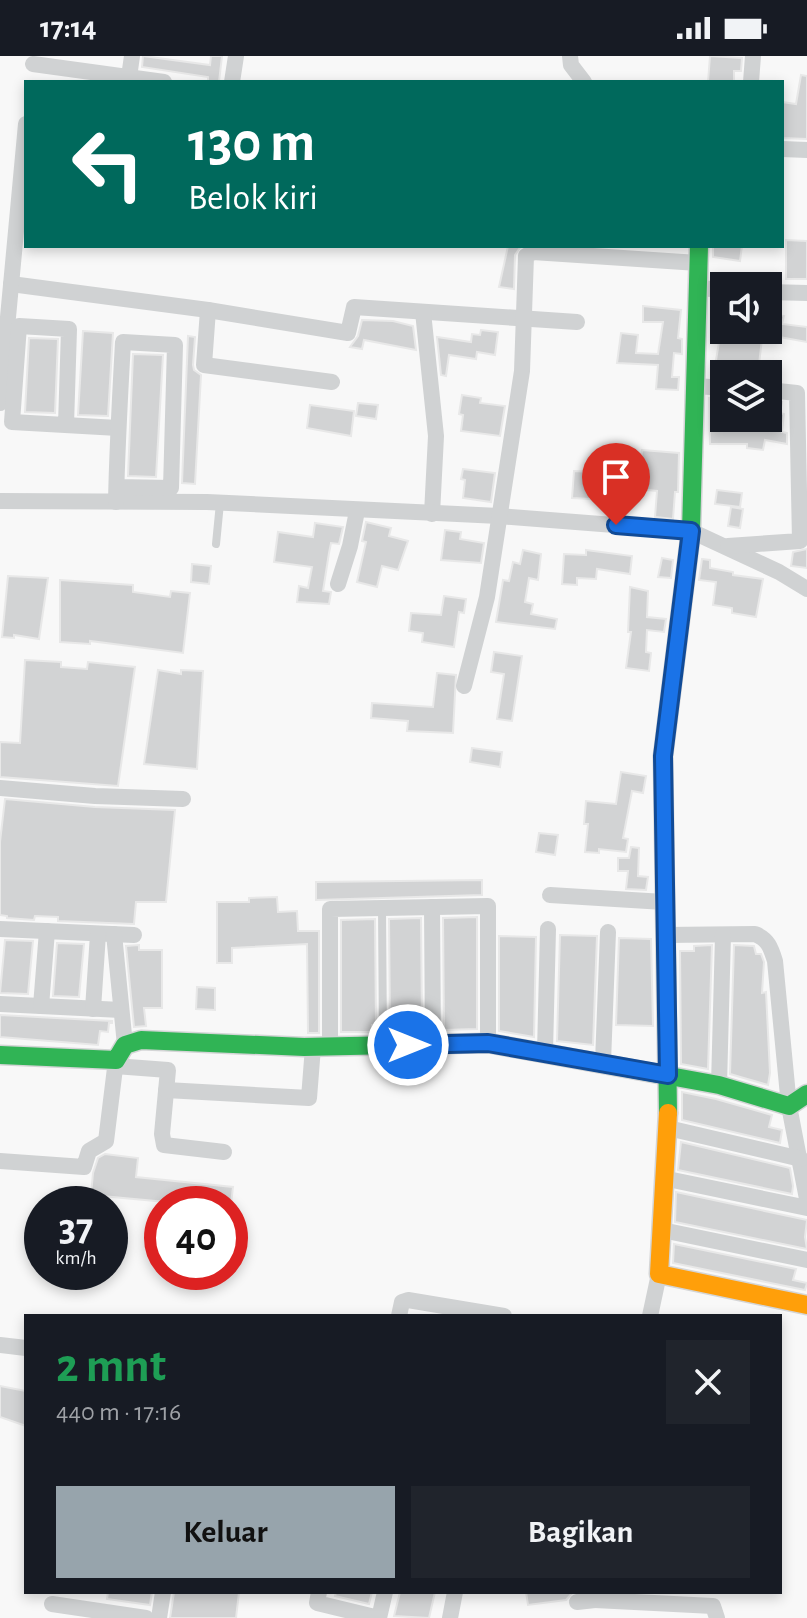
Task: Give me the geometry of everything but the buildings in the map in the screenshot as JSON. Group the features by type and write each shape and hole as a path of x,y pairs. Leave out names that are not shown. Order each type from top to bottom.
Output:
{"street":[{"path":"129,77 132,56"},
{"path":"232,80 236,56"},
{"path":"570,56 571,65 582,80"},
{"path":"751,80 753,56"},
{"path":"31,80 33,60 150,80"},
{"path":"0,403 4,324 11,284 24,145"},
{"path":"784,149 807,150"},
{"path":"464,686 487,597 522,371 526,256 533,252 698,254 691,531 663,756 668,1128 659,1274 650,1314"},
{"path":"11,284 208,310 348,333 354,307 525,316 577,322"},
{"path":"698,288 710,289"},
{"path":"782,292 807,293"},
{"path":"208,310 204,365 332,382"},
{"path":"423,312 436,436 432,514"},
{"path":"66,425 69,329 19,326 12,422 118,428"},
{"path":"0,501 116,495 171,488 175,345 123,342 116,495"},
{"path":"696,386 710,387"},
{"path":"723,546 800,541 797,393 782,391"},
{"path":"116,495 357,511 499,516 691,531 779,572 807,589"},
{"path":"338,584 357,511"},
{"path":"0,788 183,799"},
{"path":"550,895 664,902"},
{"path":"166,1090 309,1098 321,1046 323,909 488,906 488,1043"},
{"path":"432,907 433,1046"},
{"path":"0,929 134,935"},
{"path":"545,1052 548,929"},
{"path":"41,1006 47,931"},
{"path":"603,1062 608,932"},
{"path":"93,1009 106,934"},
{"path":"0,1161 83,1168 89,1151 106,1141 119,1057 121,1010 106,934"},
{"path":"665,935 755,934 765,938 771,948 775,961 789,1106 807,1199"},
{"path":"719,1085 723,935"},
{"path":"0,1004 121,1010"},
{"path":"119,1057 141,1040 321,1046 488,1043 719,1085 789,1106"},
{"path":"0,1055 119,1057 168,1070 162,1134 164,1145 224,1152"},
{"path":"789,1106 807,1094"},
{"path":"668,1128 801,1159"},
{"path":"663,1178 807,1208"},
{"path":"662,1230 807,1260"},
{"path":"659,1274 807,1305"},
{"path":"399,1314 401,1304 408,1300 453,1312 478,1314"},
{"path":"0,1345 24,1348"},
{"path":"159,1618 163,1594"},
{"path":"319,1594 317,1603 379,1618 385,1594"},
{"path":"450,1618 455,1594"},
{"path":"577,1602 596,1596 713,1606 717,1618"},
{"path":"52,1604 77,1600 146,1618"}],"lane":[{"path":"216,544 220,503"},
{"path":"382,908 383,1044"}],"traffic: fast":[{"path":"668,1113 663,756 691,531 699,248"},
{"path":"0,1055 116,1060 125,1045 141,1040 304,1047 488,1043 719,1085 789,1106 807,1094"}],"traffic: slow":[{"path":"668,1113 659,1274 807,1305"}],"route":[{"path":"408,1045 488,1043 668,1075 663,756 691,531 616,525"}]}
